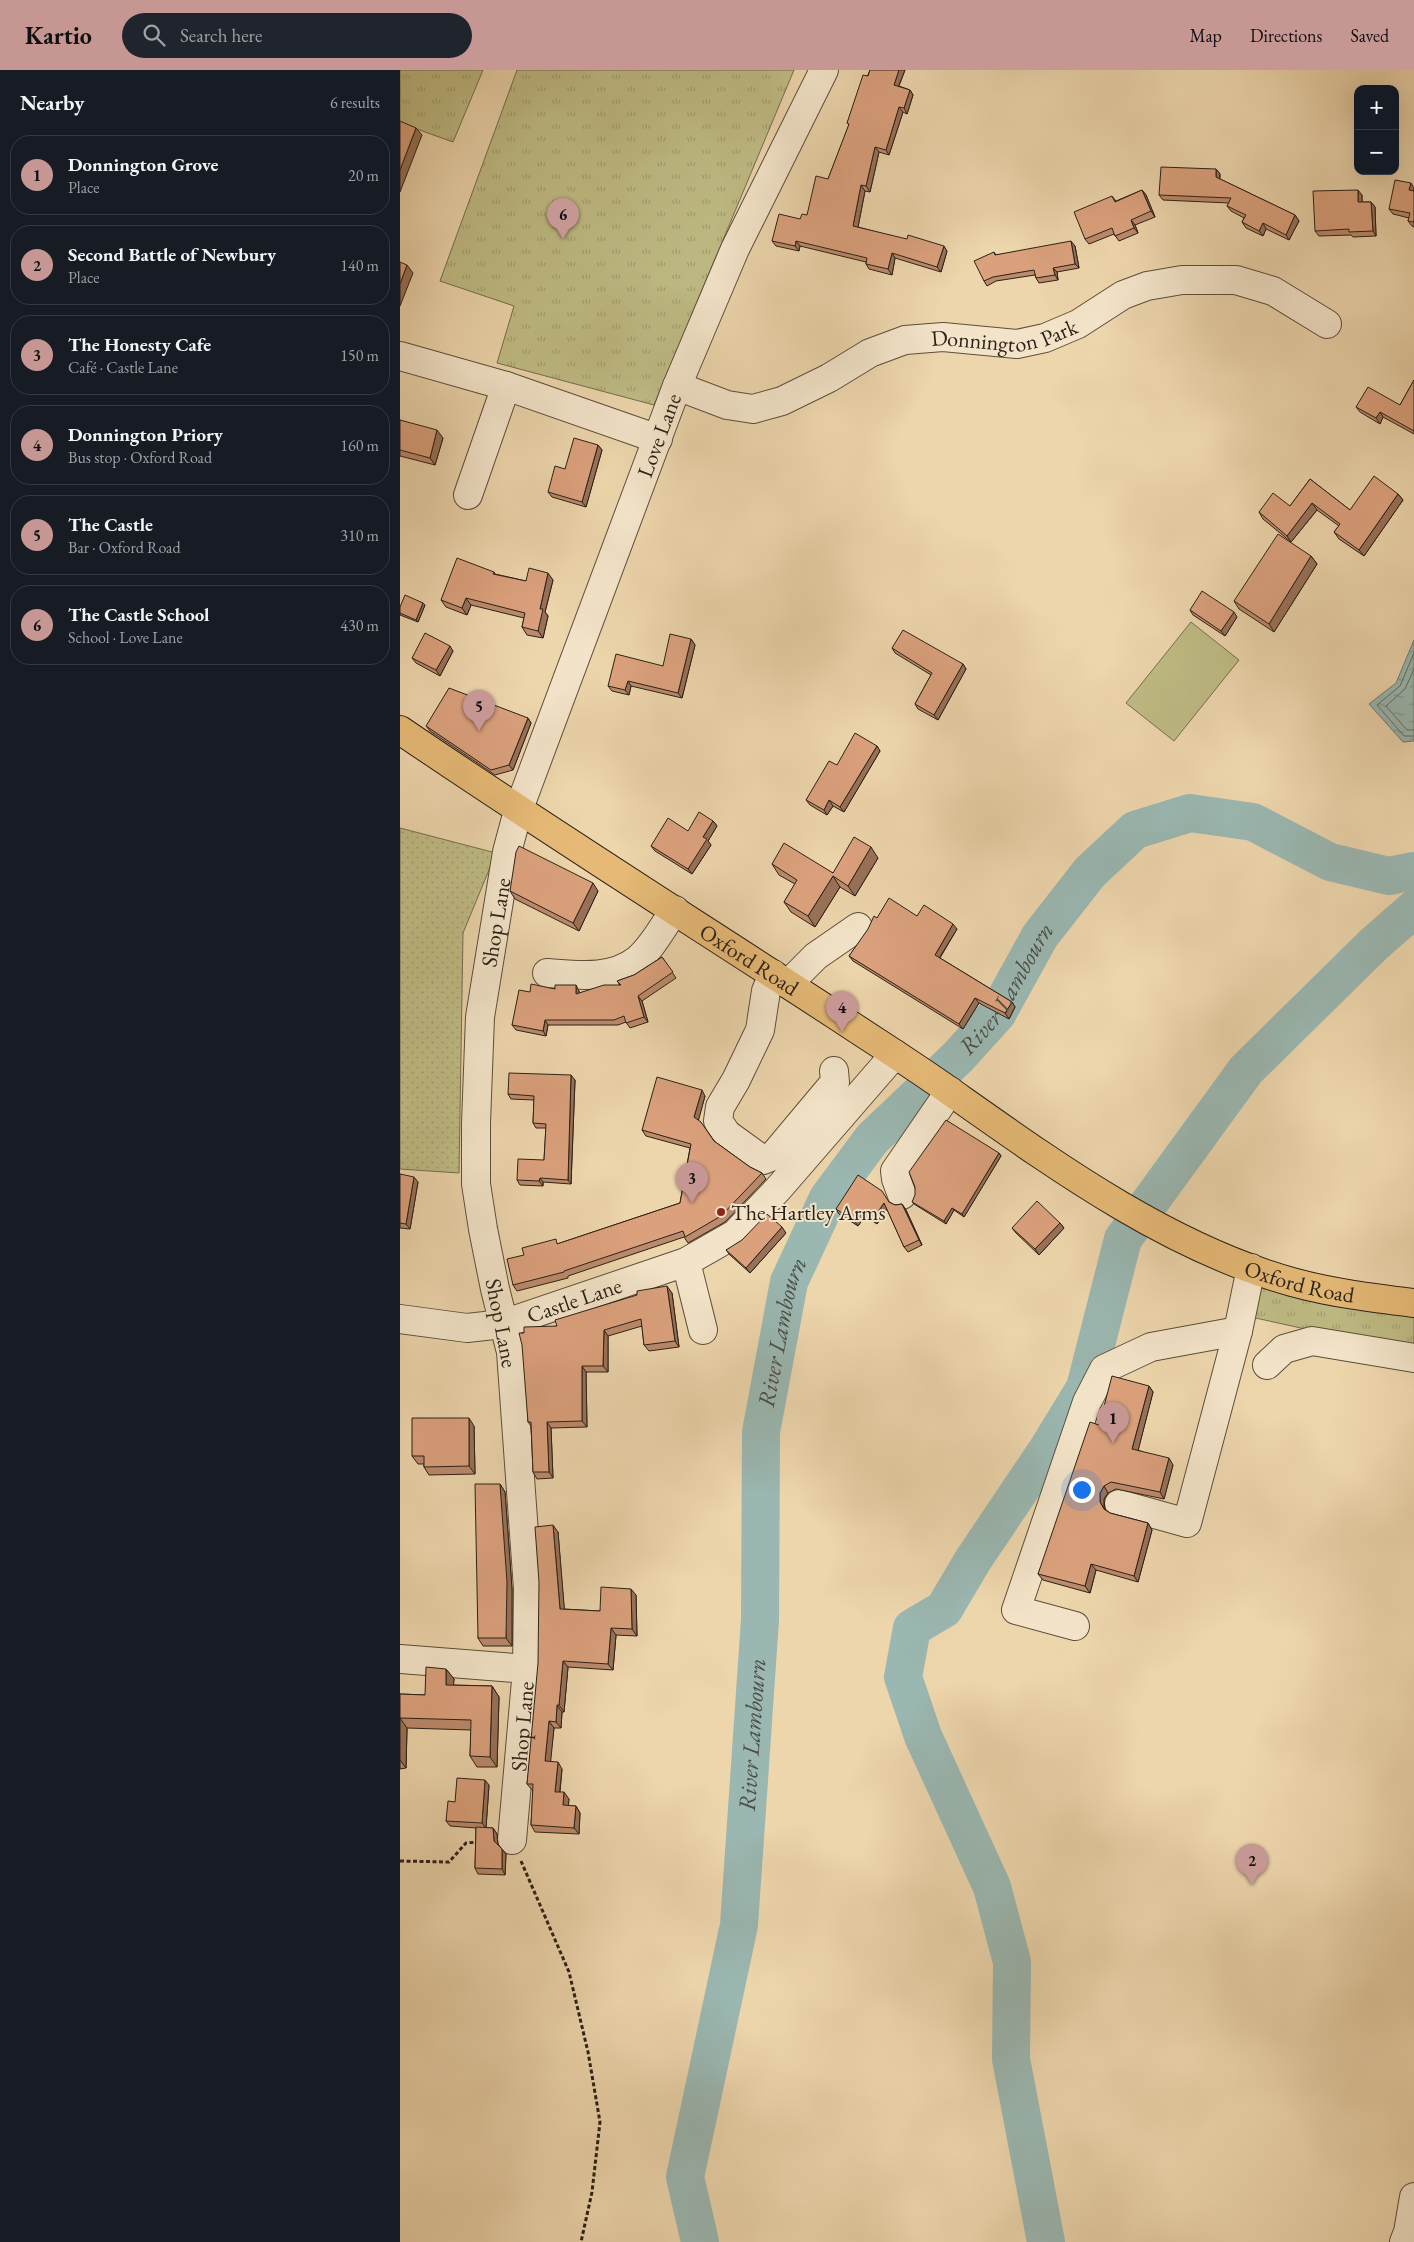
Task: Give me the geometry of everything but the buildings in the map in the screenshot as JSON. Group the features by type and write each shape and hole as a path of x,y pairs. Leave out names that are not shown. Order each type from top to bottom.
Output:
{"main road":[{"name":"Oxford Road","path":"400,730 518,810 918,1069 1054,1163 1122,1205 1190,1243 1251,1268 1317,1289 1414,1303"}],"street":[{"name":"Love Lane","path":"518,810 677,386 734,249 824,70"},
{"name":"Donnington Park","path":"677,386 727,405 753,409 782,401 829,378 870,353 905,340 943,337 1016,344 1045,338 1078,324 1123,294 1147,286 1182,280 1236,280 1273,291 1327,324"},
{"path":"400,356 506,386 658,439"},
{"path":"468,494 506,386"},
{"name":"Shop Lane","path":"512,1840 527,1669 527,1569 511,1352 503,1324 483,1229 476,1184 476,1123 480,1017 507,852 518,810"},
{"path":"547,973 588,976 626,967 646,951 675,910"},
{"path":"834,1071 836,1082 774,1156 763,1160 727,1134 718,1121 720,1107 736,1080 760,1030 766,991 780,979 858,927"},
{"name":"Castle Lane","path":"400,1319 467,1328 503,1324 686,1262 735,1234 778,1189 895,1054"},
{"path":"902,1195 896,1179 896,1170 946,1088"},
{"path":"686,1262 703,1330"},
{"path":"1119,1504 1187,1523 1238,1331 1251,1268"},
{"path":"1075,1626 1016,1610 1087,1402 1104,1369 1151,1347 1238,1331"},
{"path":"1267,1365 1284,1349 1312,1341 1414,1358"},
{"path":"400,1659 527,1669"},
{"path":"1404,2242 1408,2232 1414,2197"}],"path":[{"path":"400,1861 449,1862 466,1843 512,1840 569,1972 588,2052 600,2122 592,2192 581,2242"}],"green space":[{"path":"400,70 483,70 453,142 400,123"},
{"path":"517,70 794,70 654,405 497,363 514,306 440,281"},
{"path":"1191,622 1239,660 1174,741 1126,703"},
{"path":"400,828 496,853 463,933 459,1173 400,1169"},
{"path":"1267,1285 1414,1315 1414,1353 1251,1317 1261,1286"}],"water":[{"path":"1414,640 1414,741 1403,742 1369,704 1396,683"}],"waterway":[{"name":"River Lambourn","path":"700,2242 685,2177 739,1925 760,1620 761,1432 789,1282 828,1198 872,1139 958,1057 997,1014 1040,936 1090,872 1135,830 1190,813 1253,822 1330,862 1389,876 1414,871"},
{"path":"1046,2242 1011,2059 1012,1962 992,1887 923,1736 903,1677 912,1628 944,1609 973,1560 1049,1447 1085,1388 1123,1239 1246,1070 1373,945 1414,909"}],"place":[{"name":"The Castle School","path":"563,239"},
{"name":"The Castle","path":"479,731"},
{"name":"Donnington Priory","path":"842,1032"},
{"name":"The Honesty Cafe","path":"692,1203"},
{"name":"The Hartley Arms","path":"721,1212"},
{"name":"Donnington Grove","path":"1113,1443"},
{"name":"Second Battle of Newbury","path":"1252,1885"}]}
